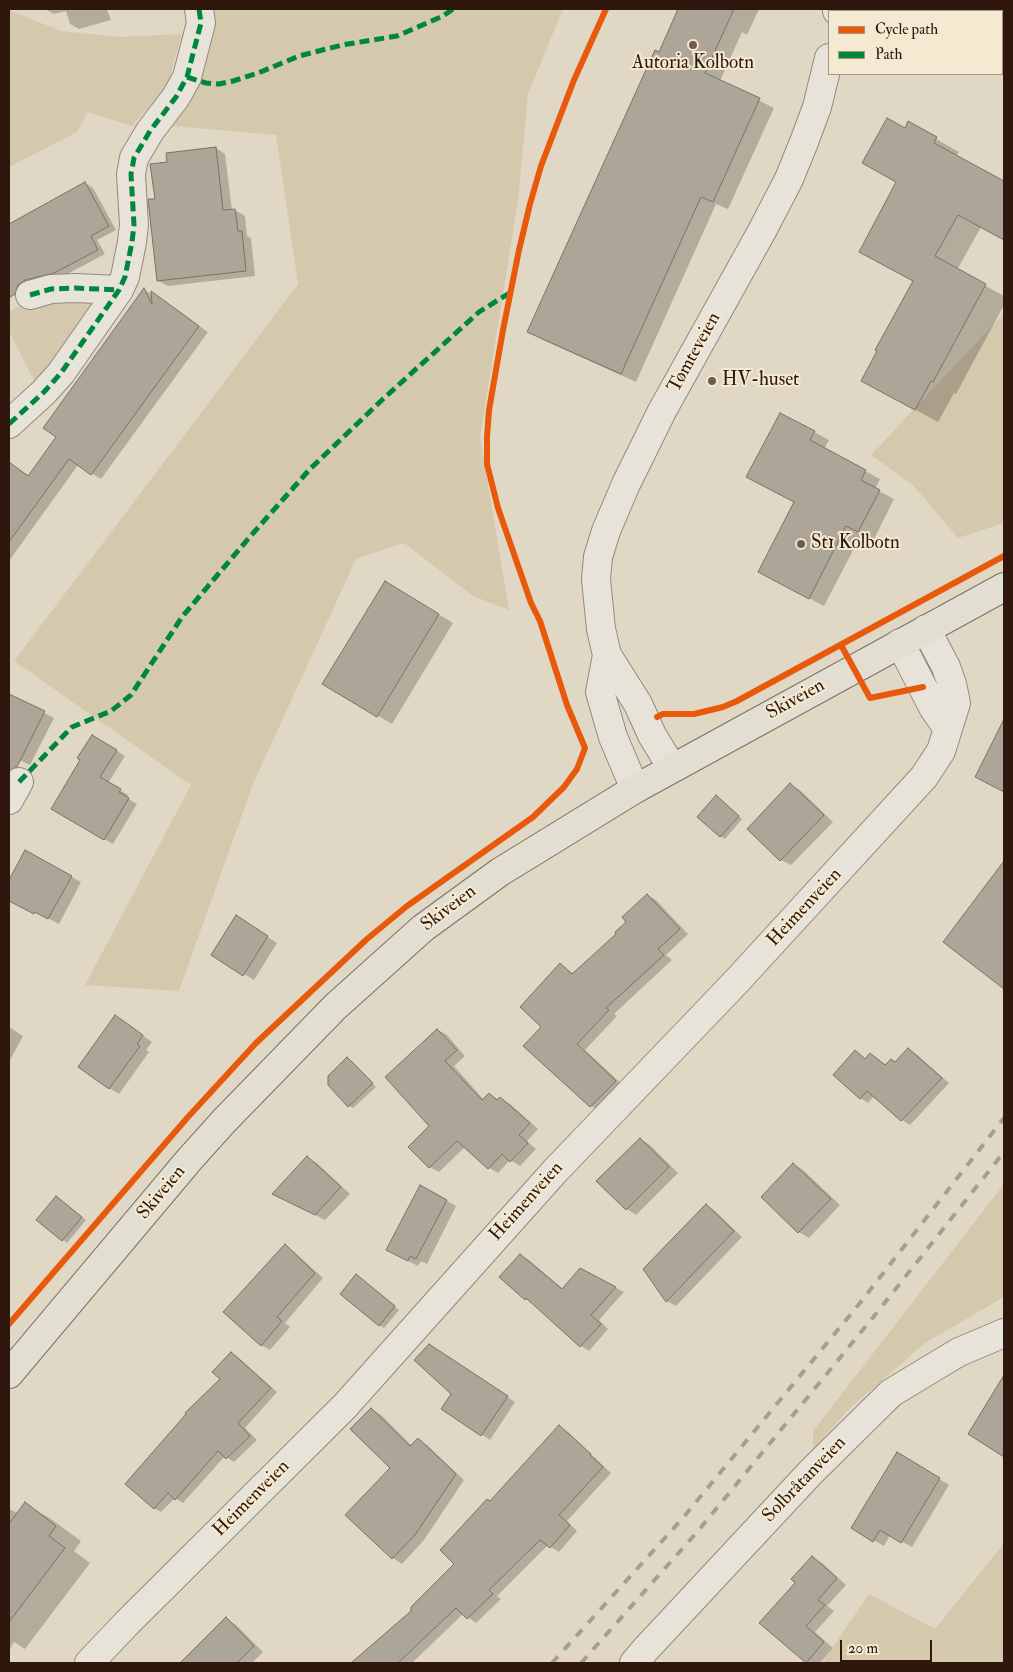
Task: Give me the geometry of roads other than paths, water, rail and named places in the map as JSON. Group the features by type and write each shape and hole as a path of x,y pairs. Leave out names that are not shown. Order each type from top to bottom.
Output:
{"main road":[{"name":"Skiveien","path":"9,1374 189,1160 259,1083 342,1000 423,928 500,872 635,789 1004,587"}],"street":[{"path":"9,424 44,392 61,373 119,290 124,277 134,225 131,174 134,158 150,131 176,97 187,76 201,23 199,9"},
{"name":"Tømteveien","path":"635,789 613,737 600,692 606,655 601,629 596,579 598,557 606,531 662,411 762,231 789,178 817,107 828,62"},
{"path":"30,295 51,289 119,290"},
{"name":"Heimenveien","path":"89,1663 127,1622 345,1406 554,1171 741,976 912,792 935,763 946,740 956,703 946,667 926,629"},
{"path":"900,643 934,709 948,729"},
{"name":"Tømteveien","path":"606,655 638,704 652,735 672,768"},
{"name":"Solbråtanveien","path":"634,1663 811,1472 891,1393 959,1352 1004,1333"}],"railway":[{"path":"552,1663 682,1519 860,1303 1004,1118"},
{"path":"581,1663 698,1531 875,1315 1004,1152"}],"place":[{"name":"Autoria Kolbotn","path":"693,45"},
{"name":"HV-huset","path":"712,381"},
{"name":"St1 Kolbotn","path":"801,544"}]}
